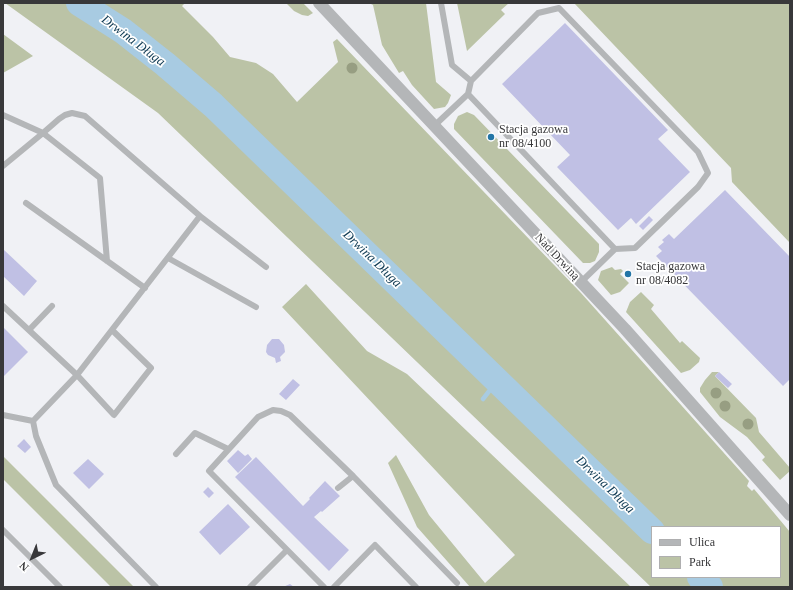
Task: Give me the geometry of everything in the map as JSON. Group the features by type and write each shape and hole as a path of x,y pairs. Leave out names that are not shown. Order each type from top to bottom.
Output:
{"street":[{"name":"Nad Drwiną","path":"319,3 625,329 790,515"}],"lane":[{"path":"441,3 452,65 471,81"},
{"path":"434,126 468,94 471,81 538,13 559,8 698,152 708,172 698,187 635,248 615,249 581,282"},
{"path":"468,94 615,249"},
{"path":"3,166 59,118 72,113 85,116 200,216 266,267"},
{"path":"3,115 43,133 100,178 107,261"},
{"path":"26,203 145,288"},
{"path":"33,421 77,375 200,216"},
{"path":"168,258 256,306"},
{"path":"3,306 77,375 114,415 151,368 112,330"},
{"path":"29,330 52,306"},
{"path":"324,587 209,471 258,417 265,412 281,410 290,414 353,476 457,583"},
{"path":"3,415 33,421"},
{"path":"33,421 36,436 56,485 156,587"},
{"path":"176,454 195,433 228,449"},
{"path":"338,488 353,476"},
{"path":"3,530 60,587"},
{"path":"334,587 374,546 416,587"},
{"path":"250,587 287,550"}],"green space":[{"path":"5,3 185,3 182,6 213,37 230,57 256,63 273,74 297,102 338,62 333,42 337,39 581,293 749,481 747,486 752,491 754,489 790,532 790,587 651,587 158,113"},
{"path":"286,3 303,3 313,13 308,16 302,15 294,11"},
{"path":"369,3 426,3 436,82 451,95 445,107 434,109 412,85 403,71 399,73 382,45 373,5"},
{"path":"457,3 509,3 501,10 505,14 467,51"},
{"path":"574,3 790,3 790,243 732,182 731,168"},
{"path":"3,34 33,56 3,73"},
{"path":"467,112 474,115 599,244 599,252 595,261 583,263 454,129 454,124 458,116"},
{"path":"612,267 615,270 621,269 623,271 620,274 629,283 620,292 611,295 598,280 601,271"},
{"path":"306,284 367,351 407,374 631,587 470,587 417,527 388,463 396,455 429,515 485,583 515,555 282,307"},
{"path":"641,292 654,305 651,309 680,343 682,341 700,358 699,362 690,370 681,373 626,312 630,302"},
{"path":"712,372 719,372 715,376 756,418 759,432 790,468 790,471 780,480 762,460 765,457 747,437 720,417 700,392 700,388"},
{"path":"3,456 134,587 111,587 3,479"}],"building":[{"path":"565,23 668,130 658,139 690,172 636,224 631,218 618,230 557,167 570,155 502,84"},
{"name":"Stacja gazowa nr 08/4100","path":"490,133 495,138 492,140 488,136"},
{"path":"725,190 790,257 790,379 783,386 656,256 662,251 658,247 664,242 662,240 669,234 674,239"},
{"path":"649,216 653,220 643,230 639,226"},
{"path":"3,249 37,281 24,296 3,276"},
{"path":"3,327 28,352 3,377"},
{"path":"272,339 279,339 284,345 285,352 280,357 281,361 276,363 275,358 268,355 266,352 267,345"},
{"path":"719,372 732,384 728,388 715,376"},
{"path":"293,379 300,385 286,400 279,394"},
{"path":"24,439 31,447 25,453 17,446"},
{"path":"238,450 245,456 248,454 252,459 238,473 227,461"},
{"path":"256,457 303,506 325,481 340,496 314,517 349,550 329,571 235,477"},
{"path":"88,459 104,474 89,489 73,473"},
{"path":"208,487 214,493 209,498 203,492"},
{"path":"228,504 250,527 220,555 199,532"},
{"path":"290,584 294,587 283,587"}],"waterway":[{"name":"Drwina Długa","path":"79,3 123,31 213,105 651,530"},
{"name":"Drwina Długa","path":"85,7 88,3"},
{"path":"483,399 490,390 495,378"},
{"name":"Drwina Długa","path":"701,578 710,587"}],"place":[{"name":"Stacja gazowa nr 08/4100","path":"491,137"},
{"name":"Stacja gazowa nr 08/4082","path":"628,274"}]}
